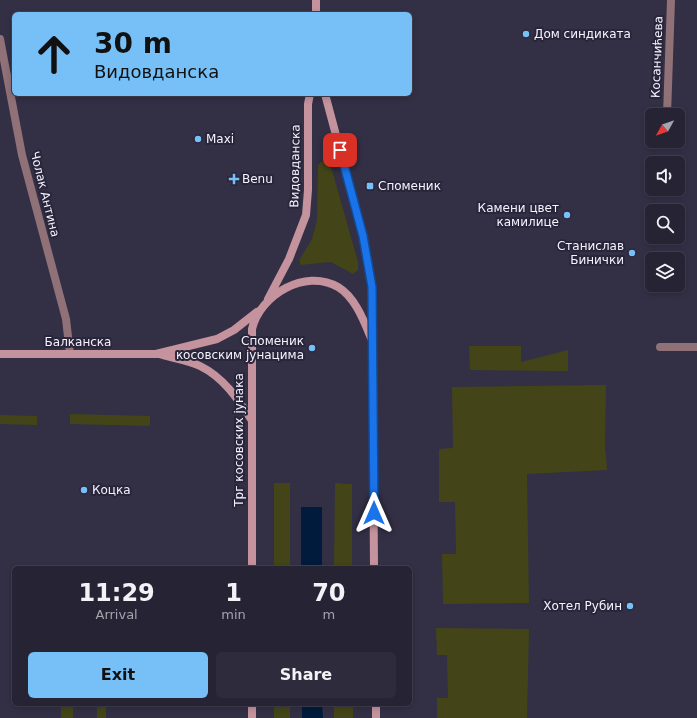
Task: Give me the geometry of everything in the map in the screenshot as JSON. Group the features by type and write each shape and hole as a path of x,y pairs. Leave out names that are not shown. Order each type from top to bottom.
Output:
{"main road":[{"path":"316,0 316,12"},
{"name":"Видовданска","path":"266,302 289,259 306,214 310,96"},
{"path":"327,96 369,264 372,287 373,342"},
{"name":"Трг косовских јунака","path":"252,566 251,419 252,328 254,319 266,302 288,286 300,282 318,282 338,287 347,295 362,316 373,342 374,566"},
{"name":"Балканска","path":"0,354 156,354 218,339 234,330 259,310"},
{"name":"Балканска","path":"156,354 200,366 216,376 240,402 251,419"},
{"path":"252,706 252,718"},
{"path":"376,706 376,718"}],"street":[{"name":"Косанчићева","path":"667,108 671,0"},
{"name":"Чолак Антина","path":"0,39 22,155 66,319 70,354"},
{"path":"660,347 697,347"}],"shaded area":[{"path":"326,161 332,170 358,262 358,270 353,274 331,262 300,265 300,259 312,239 317,220 318,165 321,162"},
{"path":"469,346 521,346 521,362 568,350 568,371 470,370"},
{"path":"606,385 605,445 607,470 527,474 529,603 443,604 442,554 456,554 455,502 439,502 439,449 453,448 452,387"},
{"path":"70,414 150,416 150,426 70,424"},
{"path":"0,415 37,416 37,425 0,424"},
{"path":"274,483 290,483 290,566 274,566"},
{"path":"335,483 352,484 352,566 334,566"},
{"path":"436,628 529,629 527,718 437,718 437,698 448,698 447,655 437,655"},
{"path":"61,706 73,706 73,718 61,718"},
{"path":"97,706 106,706 106,718 97,718"},
{"path":"274,706 290,706 290,718 274,718"},
{"path":"334,706 353,706 353,718 334,718"}],"water":[{"path":"301,507 322,507 322,566 301,566"},
{"path":"302,706 322,706 323,718 302,718"}],"place":[{"name":"Дом синдиката","path":"526,34"},
{"name":"Maxi","path":"198,139"},
{"name":"Benu","path":"234,179"},
{"name":"Споменик","path":"370,186"},
{"name":"Камени цвет камилице","path":"567,215"},
{"name":"Станислав Бинички","path":"632,253"},
{"name":"Споменик косовским јунацима","path":"312,348"},
{"name":"Коцка","path":"84,490"},
{"name":"Хотел Рубин","path":"630,606"}],"route":[{"path":"340,150 363,236 372,287 374,374 374,513"}]}
